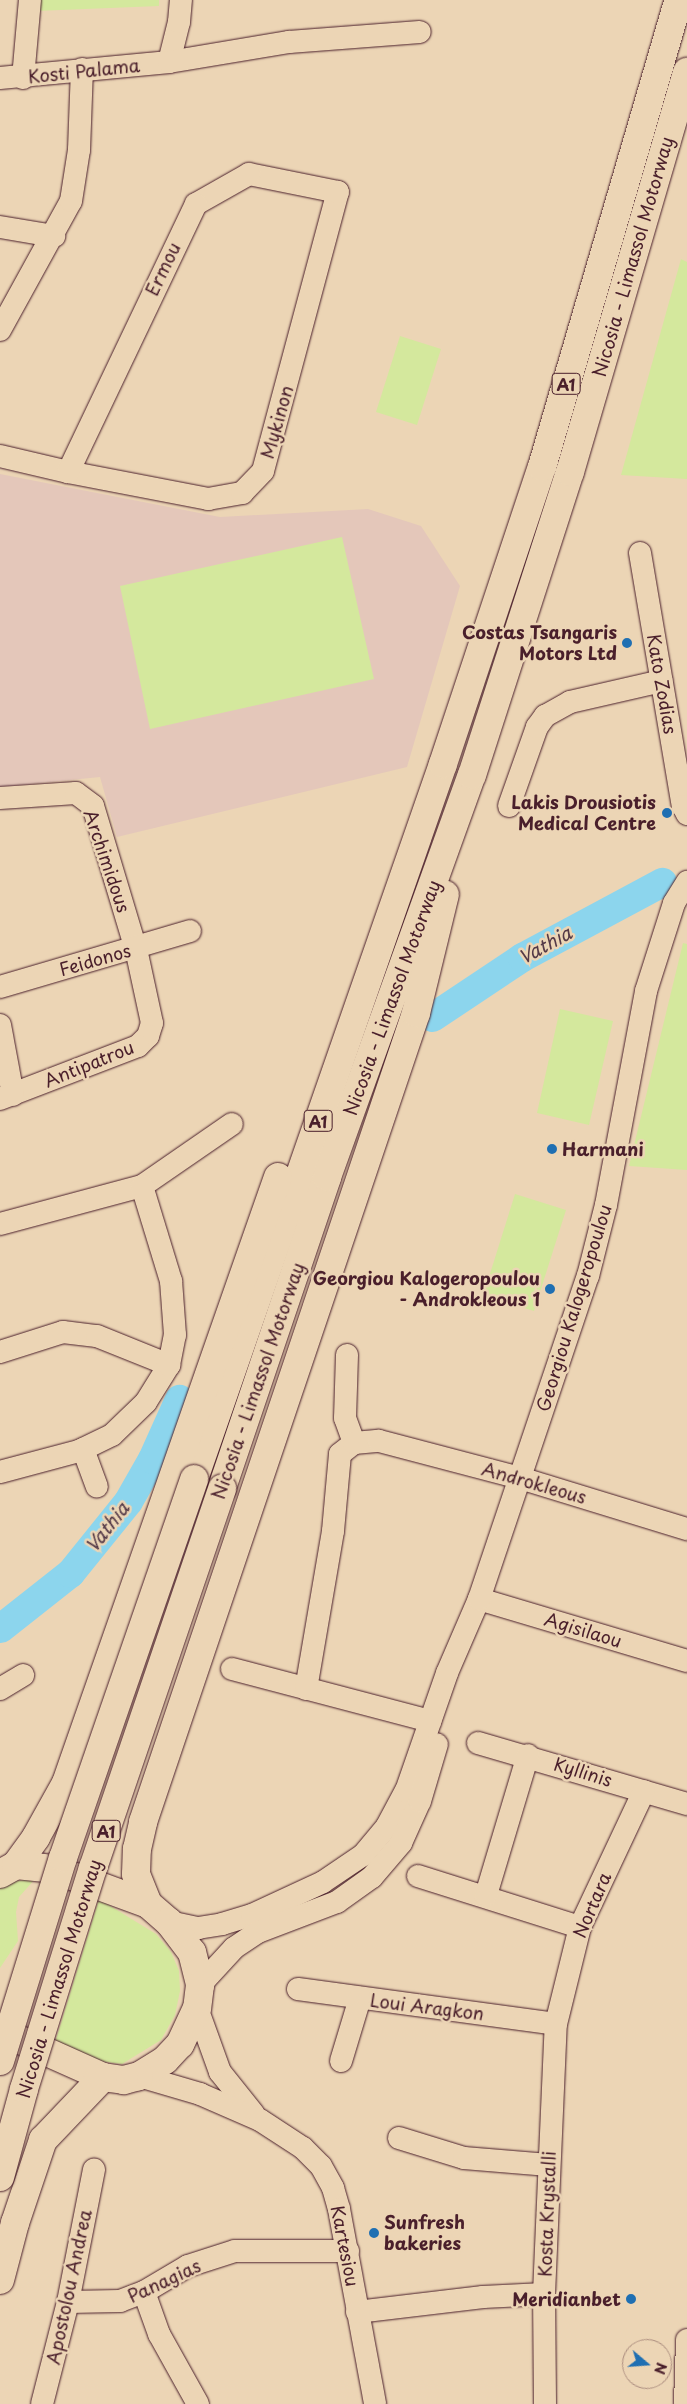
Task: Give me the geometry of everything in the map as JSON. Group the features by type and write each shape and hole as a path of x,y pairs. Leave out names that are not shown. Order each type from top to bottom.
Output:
{"main road":[{"name":"Nicosia - Limassol Motorway","path":"0,2061 63,1858 443,764 542,467 679,0"},
{"name":"Nicosia - Limassol Motorway","path":"0,2177 24,2089 93,1868 327,1177 472,776 570,472 687,72"},
{"path":"8,1870 36,1838 66,1783 285,1158 443,764"},
{"path":"148,1904 136,1874 136,1849 143,1822 416,1014 472,776"},
{"path":"0,2031 103,2077 124,2080 139,2076 165,2060 180,2044 198,1996 192,1952 169,1922 148,1904 52,1868 8,1870"},
{"path":"0,2280 15,2223 43,2140 103,2077"}],"street":[{"path":"23,78 25,0"},
{"path":"169,62 179,22 181,0"},
{"name":"Kosti Palama","path":"0,78 23,78 82,69 169,62 289,42 420,32"},
{"path":"0,330 54,236 70,201 78,158 82,69"},
{"name":"Ermou","path":"68,472 196,204 249,174 338,192"},
{"name":"Mykinon","path":"0,456 68,472 208,500 242,493 263,471 338,192"},
{"path":"0,227 54,236"},
{"name":"Kato Zodias","path":"640,553 683,806 687,814"},
{"path":"509,806 537,727 544,716 570,702 662,681"},
{"name":"Archimidous","path":"0,798 76,793 93,806 136,949"},
{"name":"Georgiou Kalogeropoulou","path":"463,1642 588,1276 610,1187 646,991 674,903 687,882"},
{"name":"Feidonos","path":"0,987 136,949 190,931"},
{"name":"Antipatrou","path":"6,1097 138,1046 148,1036 152,1023 136,949"},
{"path":"0,1025 6,1097"},
{"path":"0,1224 142,1186 232,1124"},
{"path":"0,1472 83,1449 112,1435 146,1402 170,1365 175,1335 171,1282 142,1186"},
{"path":"0,1352 63,1332 98,1336 170,1365"},
{"path":"306,1689 333,1532 340,1454 354,1443 345,1418 347,1355"},
{"name":"Androkleous","path":"354,1443 379,1441 520,1478 687,1529"},
{"path":"83,1449 97,1487"},
{"name":"Agisilaou","path":"479,1599 687,1661"},
{"path":"169,1922 198,1928 252,1915 323,1882 363,1855 387,1826 406,1790 447,1673 463,1642"},
{"path":"198,1996 234,1948 258,1932 337,1902 365,1882 401,1842 420,1801 458,1675 463,1642"},
{"path":"232,1669 430,1721"},
{"path":"0,1689 23,1675"},
{"name":"Kyllinis","path":"478,1743 528,1755 687,1804"},
{"path":"486,1896 528,1755"},
{"name":"Nortara","path":"556,2024 580,1927 644,1791"},
{"path":"418,1876 580,1927"},
{"name":"Loui Aragkon","path":"298,1990 556,2024"},
{"name":"Kartesiou","path":"198,1996 220,2072 260,2120"},
{"path":"341,2061 360,1998"},
{"name":"Kosta Krystalli","path":"545,2404 544,2294 556,2024"},
{"name":"Kartesiou","path":"139,2076 200,2094 260,2120 302,2148 321,2166 333,2188 348,2252 357,2312 375,2404"},
{"path":"399,2138 464,2158 549,2165"},
{"name":"Apostolou Andrea","path":"42,2404 68,2302 94,2170"},
{"name":"Panagias","path":"68,2302 120,2301 144,2292 188,2266 235,2251 348,2252"},
{"path":"144,2292 159,2334 198,2404"},
{"path":"357,2312 483,2297 544,2294"},
{"path":"685,2404 687,2340"}],"shaded area":[{"path":"0,474 220,517 368,509 421,526 460,586 407,767 117,837 100,777 0,787"}],"green space":[{"path":"37,0 159,0 159,6 36,11"},
{"path":"681,259 687,262 687,479 621,475"},
{"path":"400,336 441,349 417,425 376,412"},
{"path":"342,537 374,679 150,729 120,586"},
{"path":"683,943 687,944 687,1170 629,1166"},
{"path":"560,1009 613,1021 589,1125 537,1113"},
{"path":"515,1194 566,1210 534,1311 483,1296"},
{"path":"35,1879 19,1897 16,1912 18,1941 0,1968 0,1887 15,1881"},
{"path":"99,1899 156,1934 171,1952 179,1971 180,1991 175,2015 161,2040 122,2064 74,2058 54,2046"}],"waterway":[{"name":"Vathia","path":"432,1017 522,957 662,882"},
{"name":"Vathia","path":"0,1628 70,1573 128,1501 152,1459 179,1399"}],"place":[{"name":"Costas Tsangaris Motors Ltd","path":"627,643"},
{"name":"Lakis Drousiotis Medical Centre","path":"667,813"},
{"name":"Harmani","path":"552,1149"},
{"name":"Georgiou Kalogeropoulou - Androkleous 1","path":"550,1289"},
{"name":"Sunfresh bakeries","path":"374,2233"},
{"name":"Meridianbet","path":"631,2299"}]}
